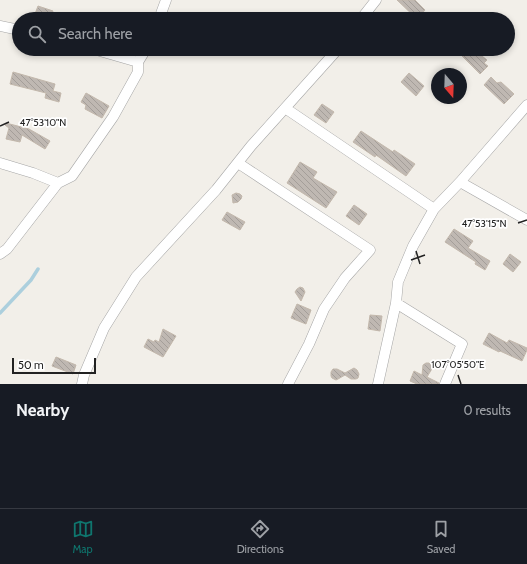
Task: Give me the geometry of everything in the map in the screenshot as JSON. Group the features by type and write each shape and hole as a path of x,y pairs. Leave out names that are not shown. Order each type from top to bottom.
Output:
{"street":[{"path":"162,12 166,0"},
{"path":"367,12 376,0"},
{"path":"0,26 12,29"},
{"path":"117,56 138,62"},
{"path":"0,254 7,249 58,183 72,176 113,117 138,72 138,62 142,56"},
{"path":"82,384 104,328 136,277 216,190 251,146 332,56"},
{"path":"378,384 396,303 398,282 413,246 434,209 460,182 527,105"},
{"path":"285,108 434,209"},
{"path":"0,163 33,172 58,183"},
{"path":"238,163 370,250 344,278 324,309 309,344 288,384"},
{"path":"460,182 527,220"},
{"path":"396,303 462,344 445,384"}],"building":[{"path":"397,0 415,0 425,10 423,12 410,12"},
{"path":"38,6 53,11 53,12 36,12"},
{"path":"462,56 482,56 487,60 484,63 488,66 480,74"},
{"path":"13,72 55,84 53,91 61,93 59,102 45,98 46,93 10,84"},
{"path":"409,73 424,86 416,96 401,82"},
{"path":"491,77 497,83 501,82 514,94 504,104 484,85"},
{"path":"86,93 109,106 102,118 85,109 86,105 81,102"},
{"path":"322,104 334,112 326,123 314,115"},
{"path":"6,123 29,129 50,141 45,149 22,135 20,142 6,139 9,128 5,125"},
{"path":"361,131 393,152 394,150 415,164 406,176 376,155 375,157 353,142"},
{"path":"300,162 317,172 313,178 337,192 326,208 287,183"},
{"path":"236,193 242,196 238,202 233,203 232,195"},
{"path":"354,205 367,214 359,225 346,216"},
{"path":"227,212 245,222 240,230 222,220"},
{"path":"454,229 473,241 468,248 490,261 485,270 475,264 476,262 445,242"},
{"path":"510,254 521,262 513,272 503,264"},
{"path":"300,287 303,288 305,292 301,301 295,292"},
{"path":"297,304 311,310 306,324 291,318"},
{"path":"370,315 382,316 380,331 368,329"},
{"path":"163,329 176,336 163,357 144,347 148,339 154,342 155,340 159,342"},
{"path":"489,333 507,343 509,340 527,348 522,361 483,344"},
{"path":"56,357 76,365 73,374 52,366"},
{"path":"429,363 433,367 427,377 439,384 417,384 410,381 414,371 422,375 423,365"},
{"path":"354,368 359,374 358,378 356,379 351,379 345,375 336,380 331,376 333,369 337,369 345,373"}],"waterway":[{"path":"0,313 31,280 38,269"}]}
